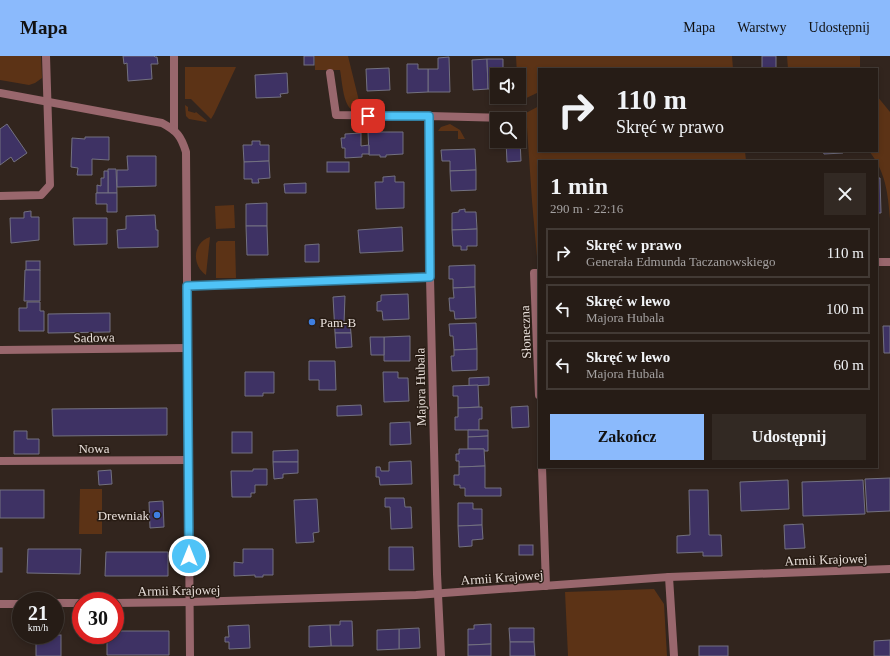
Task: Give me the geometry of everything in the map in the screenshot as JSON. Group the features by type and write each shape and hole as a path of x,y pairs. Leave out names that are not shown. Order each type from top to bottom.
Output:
{"street":[{"path":"0,196 41,195 50,185 46,56"},
{"path":"174,56 174,130"},
{"path":"330,73 336,115 490,118"},
{"path":"0,93 162,123 174,130 182,140 186,152 190,656"},
{"name":"Majora Hubala","path":"429,116 430,277 437,594 441,656"},
{"path":"878,262 890,262"},
{"name":"Słoneczna","path":"538,273 534,273 538,371"},
{"path":"187,286 430,277"},
{"name":"Sadowa","path":"0,350 187,348"},
{"name":"Nowa","path":"0,461 189,460"},
{"path":"542,468 546,586"},
{"name":"Armii Krajowej","path":"124,603 437,594 668,577 890,569"},
{"path":"668,577 674,656"},
{"path":"0,604 12,604"}],"shaded area":[{"path":"0,56 41,56 42,78 29,85 0,80"},
{"path":"315,56 348,56 359,101 363,105 363,112 354,111 348,106 342,85 340,70 315,70"},
{"path":"516,56 732,56 733,68 538,68 538,92 526,98 526,68 517,68"},
{"path":"787,56 860,56 860,68 788,68"},
{"path":"185,67 236,67 211,119 191,99 185,99"},
{"path":"878,97 890,112 890,219 887,192 883,175 878,165 878,160 875,159 870,152 878,152"},
{"path":"185,105 188,107 188,111 196,112 207,121 189,119 186,116"},
{"path":"538,107 538,152 745,152 746,160 538,160 538,258 532,201 526,113"},
{"path":"450,124 460,130 465,139 458,139 458,131 438,131 441,127"},
{"path":"234,205 235,228 216,229 215,206"},
{"path":"210,237 206,275 198,266 196,254 200,244"},
{"path":"218,241 235,241 236,278 216,278 216,243"},
{"path":"80,489 102,489 102,534 79,534"},
{"path":"654,589 664,604 667,656 568,656 565,592"}],"building":[{"path":"123,56 157,57 158,64 151,64 152,79 128,81 127,63 124,64"},
{"path":"304,56 314,56 314,65 304,65"},
{"path":"762,56 776,56 776,68 762,68"},
{"path":"449,57 450,92 428,92 428,69 438,69 438,58"},
{"path":"487,59 488,89 473,90 472,60"},
{"path":"487,59 503,59 503,68 490,68 490,89 488,89"},
{"path":"407,64 418,64 418,69 428,69 428,92 407,93"},
{"path":"389,68 390,90 367,91 366,69"},
{"path":"287,73 288,93 280,94 281,97 256,98 255,75"},
{"path":"7,124 27,153 14,162 11,157 0,165 0,129"},
{"path":"368,132 403,132 403,154 386,155 386,157 380,157 380,155 369,155"},
{"path":"361,133 361,146 369,145 369,154 362,154 362,157 345,158 345,148 342,148 341,138 345,138 345,134"},
{"path":"85,137 109,137 109,160 92,159 92,175 77,175 78,168 71,167 72,138 85,139"},
{"path":"252,141 260,141 260,145 269,145 269,161 244,162 243,145 252,145"},
{"path":"506,148 520,148 521,161 507,162"},
{"path":"475,149 476,170 450,171 450,161 442,161 441,150"},
{"path":"823,152 843,152 843,153 824,154"},
{"path":"127,156 156,156 156,186 117,187 117,170 128,170"},
{"path":"269,161 270,178 258,179 259,183 252,183 252,179 244,179 244,162"},
{"path":"327,162 349,162 349,172 327,172"},
{"path":"108,169 116,169 117,193 108,193"},
{"path":"476,170 476,190 451,191 450,171"},
{"path":"104,171 108,171 108,193 97,193 97,185 101,186 101,178 104,178"},
{"path":"395,176 395,182 404,182 404,208 376,209 375,182 383,182 383,177"},
{"path":"878,178 880,178 881,213 878,213"},
{"path":"306,183 306,193 285,193 284,184"},
{"path":"96,193 117,193 117,212 107,212 107,204 96,204"},
{"path":"267,203 267,226 246,226 246,204"},
{"path":"465,209 465,212 476,212 477,229 452,230 452,213"},
{"path":"31,211 31,217 39,217 39,240 11,243 10,218 24,218 24,212"},
{"path":"155,215 156,230 158,230 158,247 118,248 117,230 126,229 126,216"},
{"path":"73,218 107,218 107,244 74,245"},
{"path":"246,226 267,226 268,255 247,255"},
{"path":"402,227 403,251 360,253 358,230"},
{"path":"477,229 477,246 467,246 467,250 461,250 461,246 453,246 452,230"},
{"path":"319,244 319,262 305,262 305,245"},
{"path":"26,261 40,261 40,270 26,270"},
{"path":"475,265 475,287 453,288 453,279 449,279 449,266"},
{"path":"25,270 40,270 40,301 24,301"},
{"path":"475,287 476,318 455,319 454,311 450,311 449,298 454,298 453,288"},
{"path":"408,294 409,319 383,320 382,311 377,311 377,302 381,301 381,295"},
{"path":"345,296 344,324 350,324 351,333 335,333 333,297"},
{"path":"27,302 40,302 40,311 44,311 44,331 19,331 19,308 27,308"},
{"path":"110,313 110,332 48,333 48,314"},
{"path":"476,323 477,349 454,350 453,336 450,336 449,324"},
{"path":"883,326 890,326 890,353 884,353"},
{"path":"335,333 351,333 352,347 336,348"},
{"path":"410,336 410,361 384,361 384,337"},
{"path":"370,337 384,337 384,355 371,355"},
{"path":"477,349 477,370 452,371 451,356 454,356 454,350"},
{"path":"309,361 335,361 336,390 319,390 319,380 309,380"},
{"path":"245,372 274,372 274,393 263,393 263,396 245,396"},
{"path":"383,372 398,372 398,378 408,378 409,401 384,402"},
{"path":"489,377 489,385 469,386 469,378"},
{"path":"478,385 479,407 458,408 458,396 453,396 453,386"},
{"path":"361,405 362,415 337,416 337,406"},
{"path":"528,406 529,427 512,428 511,407"},
{"path":"482,407 482,419 479,419 479,430 455,430 455,417 458,417 458,408"},
{"path":"167,408 167,435 53,436 52,409"},
{"path":"410,422 411,444 390,445 390,423"},
{"path":"468,430 488,430 488,436 468,437"},
{"path":"14,431 27,431 27,439 39,439 39,454 14,454"},
{"path":"232,432 252,432 252,453 232,453"},
{"path":"488,436 488,451 484,451 484,449 468,449 468,437"},
{"path":"459,449 484,449 485,466 459,467 459,461 456,461 456,454 459,454"},
{"path":"298,450 298,462 273,462 273,451"},
{"path":"411,461 412,484 380,485 379,477 376,477 376,467 380,467 381,471 389,471 389,462"},
{"path":"273,462 298,462 298,473 283,474 283,478 274,479"},
{"path":"485,466 485,488 501,488 501,496 465,496 465,488 460,488 460,485 454,485 454,475 459,475 459,467"},
{"path":"253,469 267,469 267,485 255,485 255,493 251,493 251,497 232,497 231,471 253,471"},
{"path":"111,470 112,484 99,485 98,471"},
{"path":"890,478 890,511 867,512 865,479"},
{"path":"788,480 789,509 741,511 740,482"},
{"path":"863,480 865,514 803,516 802,482"},
{"path":"0,490 44,490 44,518 0,518"},
{"path":"689,490 708,490 709,535 721,535 722,556 703,556 703,552 677,553 677,536 690,535"},
{"path":"385,498 404,498 405,507 411,507 412,528 391,529 390,507 385,507"},
{"path":"317,499 319,532 313,533 314,542 296,543 294,500"},
{"name":"Drewniak","path":"163,501 164,527 150,528 149,502"},
{"path":"458,503 473,503 473,509 482,509 482,525 458,526"},
{"path":"803,524 805,548 785,549 784,525"},
{"path":"482,525 483,539 472,540 472,546 459,547 458,526"},
{"path":"519,545 533,545 533,555 519,555"},
{"path":"389,547 413,547 414,570 389,570"},
{"path":"0,548 2,548 2,572 0,572"},
{"path":"28,549 81,549 80,574 27,573"},
{"path":"243,549 273,549 273,575 263,575 263,577 255,577 255,575 234,576 234,562 243,563"},
{"path":"106,552 168,552 168,576 105,576"},
{"path":"340,621 352,621 353,646 331,646 330,625 340,625"},
{"path":"491,624 491,644 468,645 468,629 474,629 474,625"},
{"path":"249,625 250,648 229,649 229,642 225,642 225,637 229,637 228,626"},
{"path":"330,625 331,646 309,647 309,626"},
{"path":"419,628 420,648 399,649 399,629"},
{"path":"509,628 534,628 534,642 510,642"},
{"path":"399,629 399,649 377,650 377,630"},
{"path":"124,631 169,631 169,655 107,655 107,644 124,644"},
{"path":"890,640 890,656 874,656 874,641"},
{"path":"510,642 534,642 535,656 510,656"},
{"path":"36,644 61,644 61,656 36,656"},
{"path":"491,644 491,656 468,656 468,645"},
{"path":"699,646 728,646 728,656 699,656"}],"place":[{"name":"Pam-B","path":"312,322"},
{"name":"Drewniak","path":"157,515"}],"route":[{"path":"189,556 187,286 430,277 429,116 368,116"}]}
